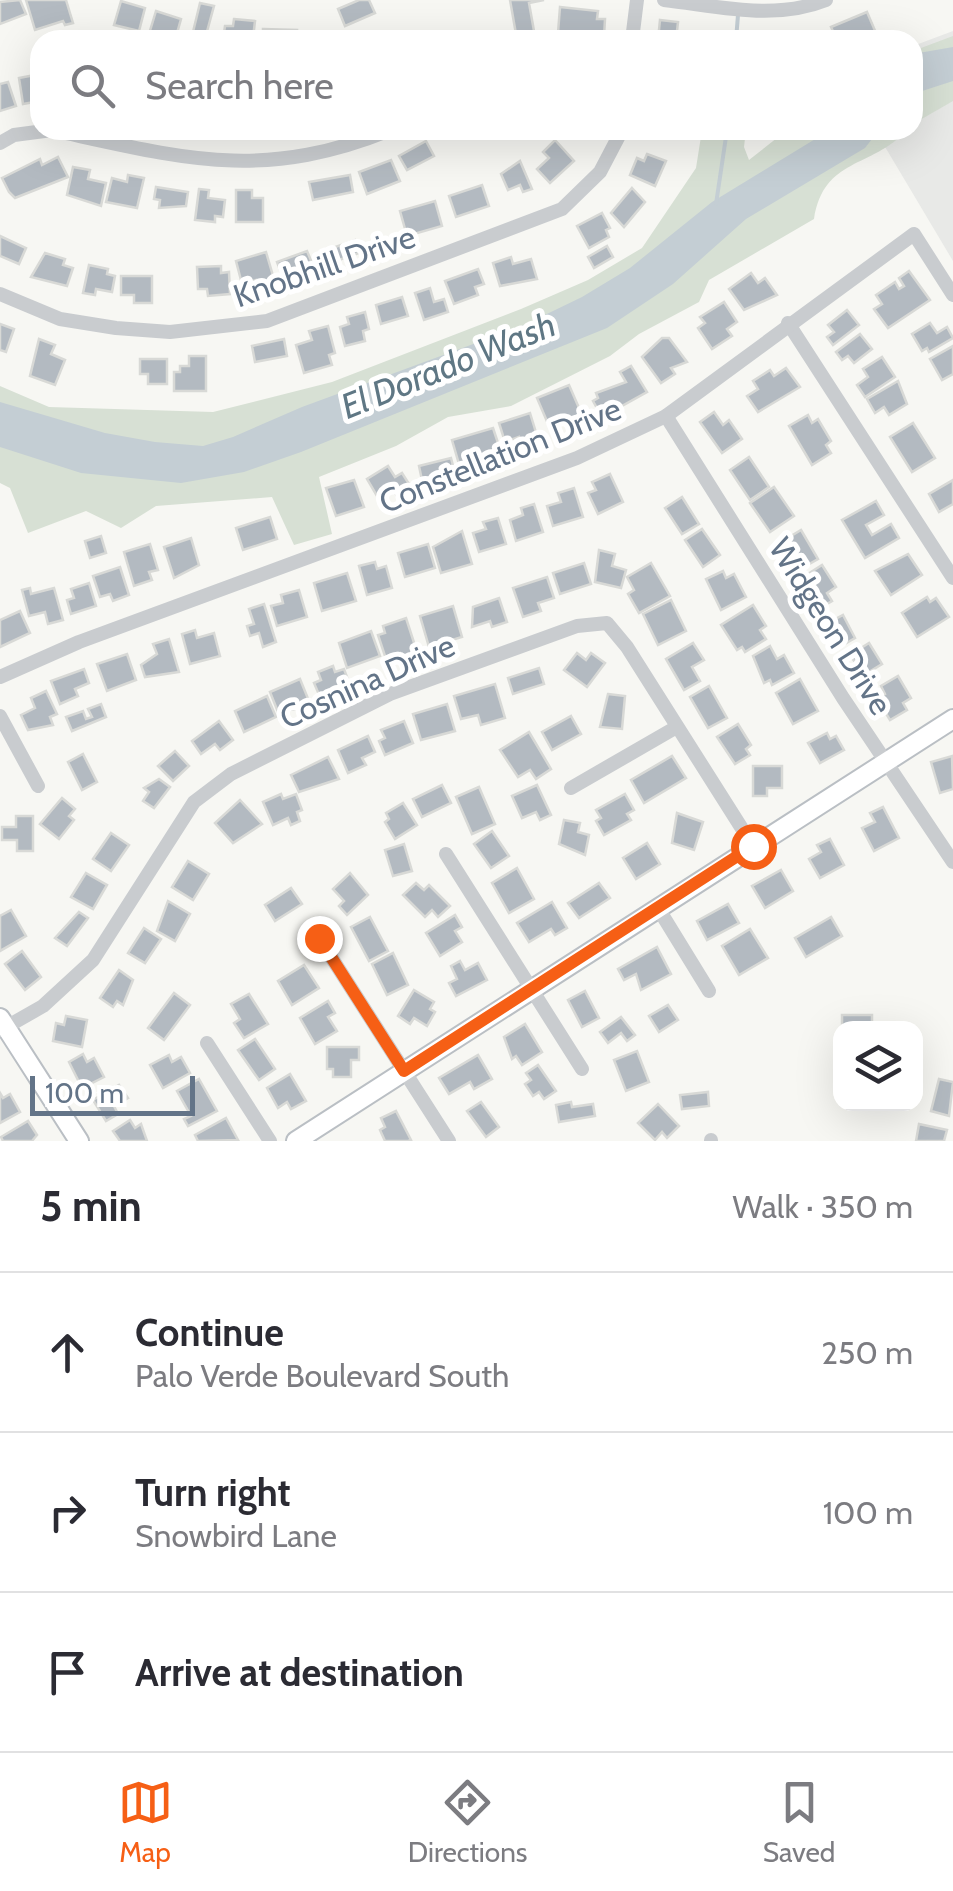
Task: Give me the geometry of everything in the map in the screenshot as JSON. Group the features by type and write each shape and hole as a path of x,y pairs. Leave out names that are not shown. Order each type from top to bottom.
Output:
{"main road":[{"path":"296,1141 953,718"},
{"path":"2,1025 79,1141"}],"street":[{"path":"633,30 637,0"},
{"path":"664,0 768,12 801,10 826,0"},
{"path":"0,143 30,133"},
{"path":"98,140 181,158 238,164 298,159 358,140"},
{"name":"Knobhill Drive","path":"0,294 60,319 116,328 170,332 268,320 562,209 600,172 617,140"},
{"name":"Constellation Drive","path":"0,677 79,642 577,458 666,416 914,234 953,295"},
{"path":"788,323 953,578"},
{"name":"Widgeon Drive","path":"666,416 885,762 953,862"},
{"name":"Cosnina Drive","path":"2,1025 42,1006 93,960 194,802 231,774 390,694 576,626 607,623 753,846"},
{"path":"0,716 38,786"},
{"path":"571,788 674,728"},
{"path":"446,854 582,1070"},
{"path":"658,908 708,991"},
{"path":"319,938 448,1141"},
{"path":"207,1043 270,1141"}],"shaded area":[{"path":"953,31 953,261 881,140 923,140 923,42"},
{"path":"953,36 953,101 923,118 923,47"},
{"path":"700,140 745,140 749,160 774,140 895,140 838,174 819,199 814,219 709,280 699,302 639,334 610,356 511,406 448,417 396,446 319,477 332,534 294,545 272,497 156,506 121,528 86,511 28,533 10,488 0,483 0,386 49,407 213,412 332,382 588,280 642,248 696,168"}],"water":[{"path":"953,47 953,81 923,91 923,52"},
{"name":"El Dorado Wash","path":"814,140 871,140 865,148 746,219 673,284 607,328 301,452 244,472 181,483 81,473 0,447 0,402 105,433 155,442 203,446 233,437 302,407 522,326 582,297 630,268 712,202"}],"building":[{"path":"20,0 26,14 0,24 0,2"},
{"path":"26,0 66,0 73,23 65,25 63,21 35,30"},
{"path":"369,0 375,13 345,26 338,9"},
{"path":"510,0 544,0 529,3 534,30 515,30"},
{"path":"121,1 145,8 139,30 114,25"},
{"path":"200,3 214,6 207,30 193,30"},
{"path":"560,7 598,11 597,19 605,19 604,30 558,30"},
{"path":"156,11 181,19 178,30 150,30"},
{"path":"867,12 875,30 832,30 831,27"},
{"path":"234,19 255,21 254,30 224,30 225,26 233,26"},
{"path":"660,20 678,22 677,30 659,30"},
{"path":"30,76 30,103 23,104 19,78"},
{"path":"8,82 16,106 0,111 0,84"},
{"path":"555,140 574,161 550,183 537,169 549,158 543,152"},
{"path":"426,141 434,156 407,170 399,156"},
{"path":"647,154 666,161 655,186 630,175 637,158 644,161"},
{"path":"58,157 68,177 15,198 9,192 2,178 40,159 42,165"},
{"path":"391,160 400,181 367,194 359,172"},
{"path":"520,161 532,189 523,192 520,185 508,190 501,174"},
{"path":"73,167 90,170 88,179 106,183 101,206 67,195"},
{"path":"128,175 144,178 137,208 106,202 112,178 127,182"},
{"path":"350,175 353,192 313,200 309,182"},
{"path":"482,185 489,206 456,217 449,196"},
{"path":"156,187 188,192 186,206 159,208 160,200 154,199"},
{"path":"632,188 645,202 624,227 611,213"},
{"path":"199,189 209,190 208,198 225,200 223,217 215,216 215,222 195,220"},
{"path":"236,190 252,190 252,198 263,198 263,222 236,222"},
{"path":"435,201 442,226 407,236 400,211"},
{"path":"602,213 610,228 606,230 609,237 589,248 577,226"},
{"path":"0,236 26,248 19,264 0,256"},
{"path":"355,240 359,253 322,266 318,253"},
{"path":"607,246 613,257 594,268 588,257"},
{"path":"307,251 315,270 284,281 277,262"},
{"path":"266,252 276,286 259,291 256,280 242,284 236,261"},
{"path":"45,253 65,259 63,265 73,268 67,286 31,277"},
{"path":"511,257 513,264 531,259 537,279 500,286 493,263"},
{"path":"89,265 108,269 107,274 115,276 112,292 96,289 95,295 83,293"},
{"path":"221,266 221,273 229,272 230,294 208,296 207,289 198,289 197,267"},
{"path":"478,269 484,284 475,287 478,295 454,304 445,281"},
{"path":"909,271 930,300 888,328 874,309 882,304 876,295 895,282 899,289 904,286 899,278"},
{"path":"751,273 758,283 765,278 777,295 744,310 729,289"},
{"path":"121,276 152,276 152,303 134,303 134,295 121,295"},
{"path":"430,288 434,302 444,299 448,312 424,320 415,293"},
{"path":"402,297 408,316 381,324 376,305"},
{"path":"724,302 737,322 727,329 732,336 712,349 698,328 705,323 700,317"},
{"path":"847,310 859,325 833,345 827,337 834,332 828,325"},
{"path":"365,312 369,329 363,331 365,341 345,346 340,327 349,324 347,317"},
{"path":"930,323 937,333 947,327 953,338 929,352 927,348 922,351 912,334"},
{"path":"0,324 14,329 6,352 0,350"},
{"path":"328,326 335,353 329,355 332,365 304,373 296,345 312,340 309,331"},
{"path":"860,334 872,349 854,363 848,356 842,360 836,352"},
{"path":"662,338 669,338 687,362 671,368 675,374 661,383 642,357"},
{"path":"39,339 55,345 51,354 65,360 55,385 30,376"},
{"path":"284,339 287,356 255,362 252,346"},
{"path":"953,346 953,374 942,380 930,359"},
{"path":"189,356 206,356 206,391 174,391 174,372 180,372 180,366 189,366"},
{"path":"882,357 895,377 865,397 857,385 868,377 863,369"},
{"path":"140,359 167,359 167,384 148,384 148,374 140,374"},
{"path":"631,366 647,392 602,417 593,401 598,398 596,393 626,382 620,372"},
{"path":"786,368 800,387 758,412 747,396 758,389 753,381 770,370 774,376"},
{"path":"898,381 907,404 889,415 884,407 875,413 867,399"},
{"path":"569,385 586,424 573,429 568,418 549,426 537,398"},
{"path":"714,412 723,425 729,420 742,439 722,453 700,422"},
{"path":"530,413 538,439 521,445 519,437 505,442 499,423"},
{"path":"808,415 812,423 818,419 831,441 826,445 831,453 812,465 789,426"},
{"path":"913,423 935,458 912,472 890,437"},
{"path":"493,428 503,458 461,471 452,440"},
{"path":"749,457 769,487 750,500 730,470"},
{"path":"451,458 456,477 423,485 419,466"},
{"path":"388,466 395,477 402,473 411,487 397,496 391,487 377,496 367,479"},
{"path":"610,474 623,502 598,514 588,493 596,490 592,482"},
{"path":"354,480 364,507 336,516 326,488"},
{"path":"953,480 953,504 939,512 929,494"},
{"path":"774,487 794,516 770,532 750,503"},
{"path":"574,488 583,517 553,526 547,506 561,502 558,493"},
{"path":"682,497 699,524 682,534 665,508"},
{"path":"876,501 884,515 866,525 872,535 891,524 899,538 865,558 842,520"},
{"path":"534,504 543,532 516,541 510,520 523,515 521,508"},
{"path":"270,517 277,539 243,550 236,528"},
{"path":"498,518 506,544 479,552 473,533 486,529 483,522"},
{"path":"702,529 720,555 703,567 685,540"},
{"path":"801,530 818,559 795,572 778,544"},
{"path":"462,531 472,564 441,573 433,547"},
{"path":"101,536 106,553 90,558 85,541"},
{"path":"191,538 199,565 174,578 164,547"},
{"path":"150,544 158,570 149,572 152,580 134,586 124,552"},
{"path":"428,544 435,568 405,577 398,553"},
{"path":"599,550 615,554 612,566 626,570 621,588 595,582"},
{"path":"908,554 922,575 891,595 875,571"},
{"path":"375,562 377,569 386,566 392,588 367,595 359,566"},
{"path":"584,563 591,584 560,594 553,573"},
{"path":"651,563 670,596 639,613 628,594 634,590 627,577"},
{"path":"822,565 836,587 827,593 832,601 820,608 800,579"},
{"path":"120,567 129,595 113,601 110,594 100,597 93,576"},
{"path":"723,571 726,578 734,574 746,597 721,610 706,579"},
{"path":"347,573 356,601 322,611 314,583"},
{"path":"547,577 554,598 538,603 541,611 523,617 513,588"},
{"path":"89,583 96,606 71,614 67,600 74,598 71,589"},
{"path":"30,588 31,594 54,588 63,620 48,624 45,612 29,616 22,590"},
{"path":"299,590 307,617 277,626 271,606 283,603 281,595"},
{"path":"927,597 930,602 936,598 949,617 917,637 902,613"},
{"path":"499,598 507,622 492,627 490,621 472,627 473,607"},
{"path":"671,600 686,631 658,645 643,614"},
{"path":"264,604 276,642 263,647 259,633 250,636 247,626 254,624 249,609"},
{"path":"753,605 766,626 760,630 766,639 745,652 742,647 737,650 721,625"},
{"path":"453,606 462,637 429,647 420,616"},
{"path":"20,611 30,633 0,647 0,620"},
{"path":"843,615 855,638 841,646 828,623"},
{"path":"406,618 418,655 402,660 400,653 394,655 397,662 388,665 378,635 385,633 383,626"},
{"path":"195,630 197,638 214,633 220,656 190,664 182,634"},
{"path":"371,631 380,656 347,668 339,643"},
{"path":"169,639 179,672 145,677 141,665 157,654 153,644"},
{"path":"693,643 704,660 692,667 700,681 684,690 666,659"},
{"path":"869,643 882,664 864,675 850,655"},
{"path":"770,646 777,659 784,655 794,673 772,685 770,680 764,683 753,656"},
{"path":"577,653 586,660 591,653 605,663 587,687 564,670"},
{"path":"127,654 136,680 107,691 97,664"},
{"path":"333,666 335,672 344,669 350,685 320,697 314,683 321,680 318,672"},
{"path":"539,668 544,684 513,694 508,678"},
{"path":"84,669 89,683 75,689 78,696 60,704 51,681"},
{"path":"898,676 911,698 903,703 907,710 890,720 877,699 885,694 881,686"},
{"path":"300,679 311,706 278,712 270,692"},
{"path":"800,679 818,711 793,724 776,693"},
{"path":"495,684 505,718 481,725 478,715 461,719 454,696"},
{"path":"709,686 727,718 708,728 690,697"},
{"path":"46,691 57,714 50,717 53,725 28,730 21,715 35,708 31,698"},
{"path":"608,694 625,696 622,729 600,727"},
{"path":"267,696 276,717 244,732 235,711"},
{"path":"101,704 106,717 72,731 66,717 83,711 86,719 92,717 88,709"},
{"path":"447,704 455,731 421,740 413,714"},
{"path":"571,716 581,734 552,750 542,732"},
{"path":"219,721 233,740 220,750 215,744 201,754 192,741"},
{"path":"404,721 413,743 385,755 379,741 385,738 381,730"},
{"path":"738,724 751,745 746,749 750,755 735,764 717,737"},
{"path":"529,732 551,769 536,779 530,770 518,777 500,750"},
{"path":"827,733 830,739 836,736 844,750 820,763 808,743"},
{"path":"368,736 375,752 362,758 366,765 348,773 338,750"},
{"path":"175,751 189,766 173,781 158,766"},
{"path":"83,754 97,782 82,790 68,762"},
{"path":"672,756 686,778 644,803 631,780"},
{"path":"952,756 953,789 940,793 931,762"},
{"path":"328,757 339,779 299,792 291,775"},
{"path":"753,766 782,766 782,788 767,788 767,796 753,796"},
{"path":"159,779 170,787 154,808 143,801 149,792 144,788"},
{"path":"442,785 451,803 422,817 413,799"},
{"path":"537,785 551,815 540,820 536,812 522,818 512,796"},
{"path":"479,787 495,824 472,834 456,797"},
{"path":"281,794 283,799 296,794 302,810 297,812 300,821 291,825 288,818 273,825 263,802"},
{"path":"625,794 634,810 627,814 631,820 604,835 596,821 601,818 596,810"},
{"path":"62,798 75,809 69,816 74,820 59,839 40,824"},
{"path":"240,800 262,824 233,843 215,823"},
{"path":"403,803 417,825 395,839 385,822 389,819 386,813"},
{"path":"883,807 899,838 874,851 862,828 875,822 870,813"},
{"path":"677,813 703,822 694,850 672,843"},
{"path":"16,816 33,816 33,851 17,851 17,840 2,840 2,827 16,827"},
{"path":"564,820 580,823 578,832 589,835 585,855 559,844"},
{"path":"492,831 509,856 491,868 474,844"},
{"path":"111,833 129,845 111,871 93,859"},
{"path":"830,839 844,865 820,878 809,859 821,852 817,845"},
{"path":"647,843 660,864 636,879 623,858"},
{"path":"404,844 412,871 393,876 385,850"},
{"path":"188,861 209,874 193,900 172,887"},
{"path":"517,868 534,899 509,913 492,883"},
{"path":"781,870 793,891 765,908 752,886"},
{"path":"86,873 107,885 93,909 71,897"},
{"path":"350,873 368,895 347,915 339,906 344,901 333,889"},
{"path":"416,883 424,890 429,885 450,906 438,917 432,910 425,917 403,895"},
{"path":"599,883 610,898 579,918 568,903"},
{"path":"291,888 302,904 275,921 265,905"},
{"path":"168,901 190,914 175,941 157,931"},
{"path":"552,902 567,928 555,935 551,929 529,942 517,923"},
{"path":"728,904 739,923 707,940 697,921"},
{"path":"11,910 26,936 0,951 0,916"},
{"path":"79,912 88,918 67,946 55,938"},
{"path":"455,915 462,927 455,931 462,942 440,956 426,933"},
{"path":"370,917 388,951 369,961 351,927"},
{"path":"831,917 842,936 806,957 795,938"},
{"path":"144,928 161,939 145,963 128,953"},
{"path":"750,929 768,958 739,975 722,946"},
{"path":"657,947 671,974 641,990 636,974 624,980 618,969"},
{"path":"22,951 41,977 25,990 5,964"},
{"path":"393,953 408,985 387,995 372,964"},
{"path":"460,961 465,970 478,963 487,980 456,996 449,983 457,979 451,966"},
{"path":"304,965 319,988 292,1005 278,981"},
{"path":"119,970 133,980 123,1005 117,1001 113,1007 100,998"},
{"path":"414,990 434,1002 430,1009 435,1012 427,1026 414,1018 410,1024 398,1016"},
{"path":"585,991 599,1018 582,1027 568,1000"},
{"path":"174,993 190,1005 164,1040 148,1028"},
{"path":"249,994 268,1024 244,1038 234,1023 240,1019 231,1004"},
{"path":"328,1001 335,1013 328,1017 337,1031 315,1044 300,1018"},
{"path":"668,1005 678,1020 659,1032 649,1016"},
{"path":"842,1015 872,1015 872,1021 842,1021"},
{"path":"66,1016 87,1020 82,1047 53,1041 56,1023 64,1025"},
{"path":"621,1017 635,1035 627,1041 621,1033 608,1043 600,1032"},
{"path":"525,1024 542,1052 522,1065 516,1056 512,1059 504,1037"},
{"path":"255,1039 275,1069 259,1080 238,1050"},
{"path":"327,1047 359,1047 359,1060 351,1060 351,1077 333,1077 333,1069 327,1069"},
{"path":"637,1051 649,1082 626,1091 614,1060"},
{"path":"83,1054 87,1062 94,1058 104,1077 82,1088 69,1062"},
{"path":"169,1055 172,1062 181,1057 190,1073 163,1088 150,1065"},
{"path":"478,1055 492,1079 474,1089 470,1082 449,1094 439,1078"},
{"path":"538,1065 556,1091 544,1099 539,1092 533,1096 525,1084 531,1080 526,1073"},
{"path":"290,1074 306,1101 291,1109 287,1102 278,1108 267,1088"},
{"path":"199,1079 217,1111 188,1126 184,1119 191,1116 177,1091"},
{"path":"939,1079 953,1082 949,1116 931,1111"},
{"path":"119,1085 128,1098 114,1106 118,1114 106,1121 93,1100"},
{"path":"708,1092 709,1106 682,1109 680,1095"},
{"path":"0,1093 3,1098 10,1094 20,1112 0,1123"},
{"path":"481,1102 499,1127 486,1137 467,1111"},
{"path":"571,1102 572,1107 593,1104 595,1116 559,1122 556,1105"},
{"path":"658,1104 679,1126 667,1138 662,1132 655,1140 638,1123"},
{"path":"396,1111 411,1140 385,1141 380,1130 385,1127 381,1118"},
{"path":"226,1118 238,1140 198,1141 195,1135"},
{"path":"130,1120 135,1128 141,1124 147,1141 120,1141 113,1131"},
{"path":"28,1121 37,1135 32,1141 3,1141 1,1137"},
{"path":"919,1124 947,1130 944,1141 916,1141"}],"waterway":[{"path":"737,30 738,15"},
{"path":"716,204 726,140"}],"route":[{"path":"319,938 404,1071 753,846"}]}
